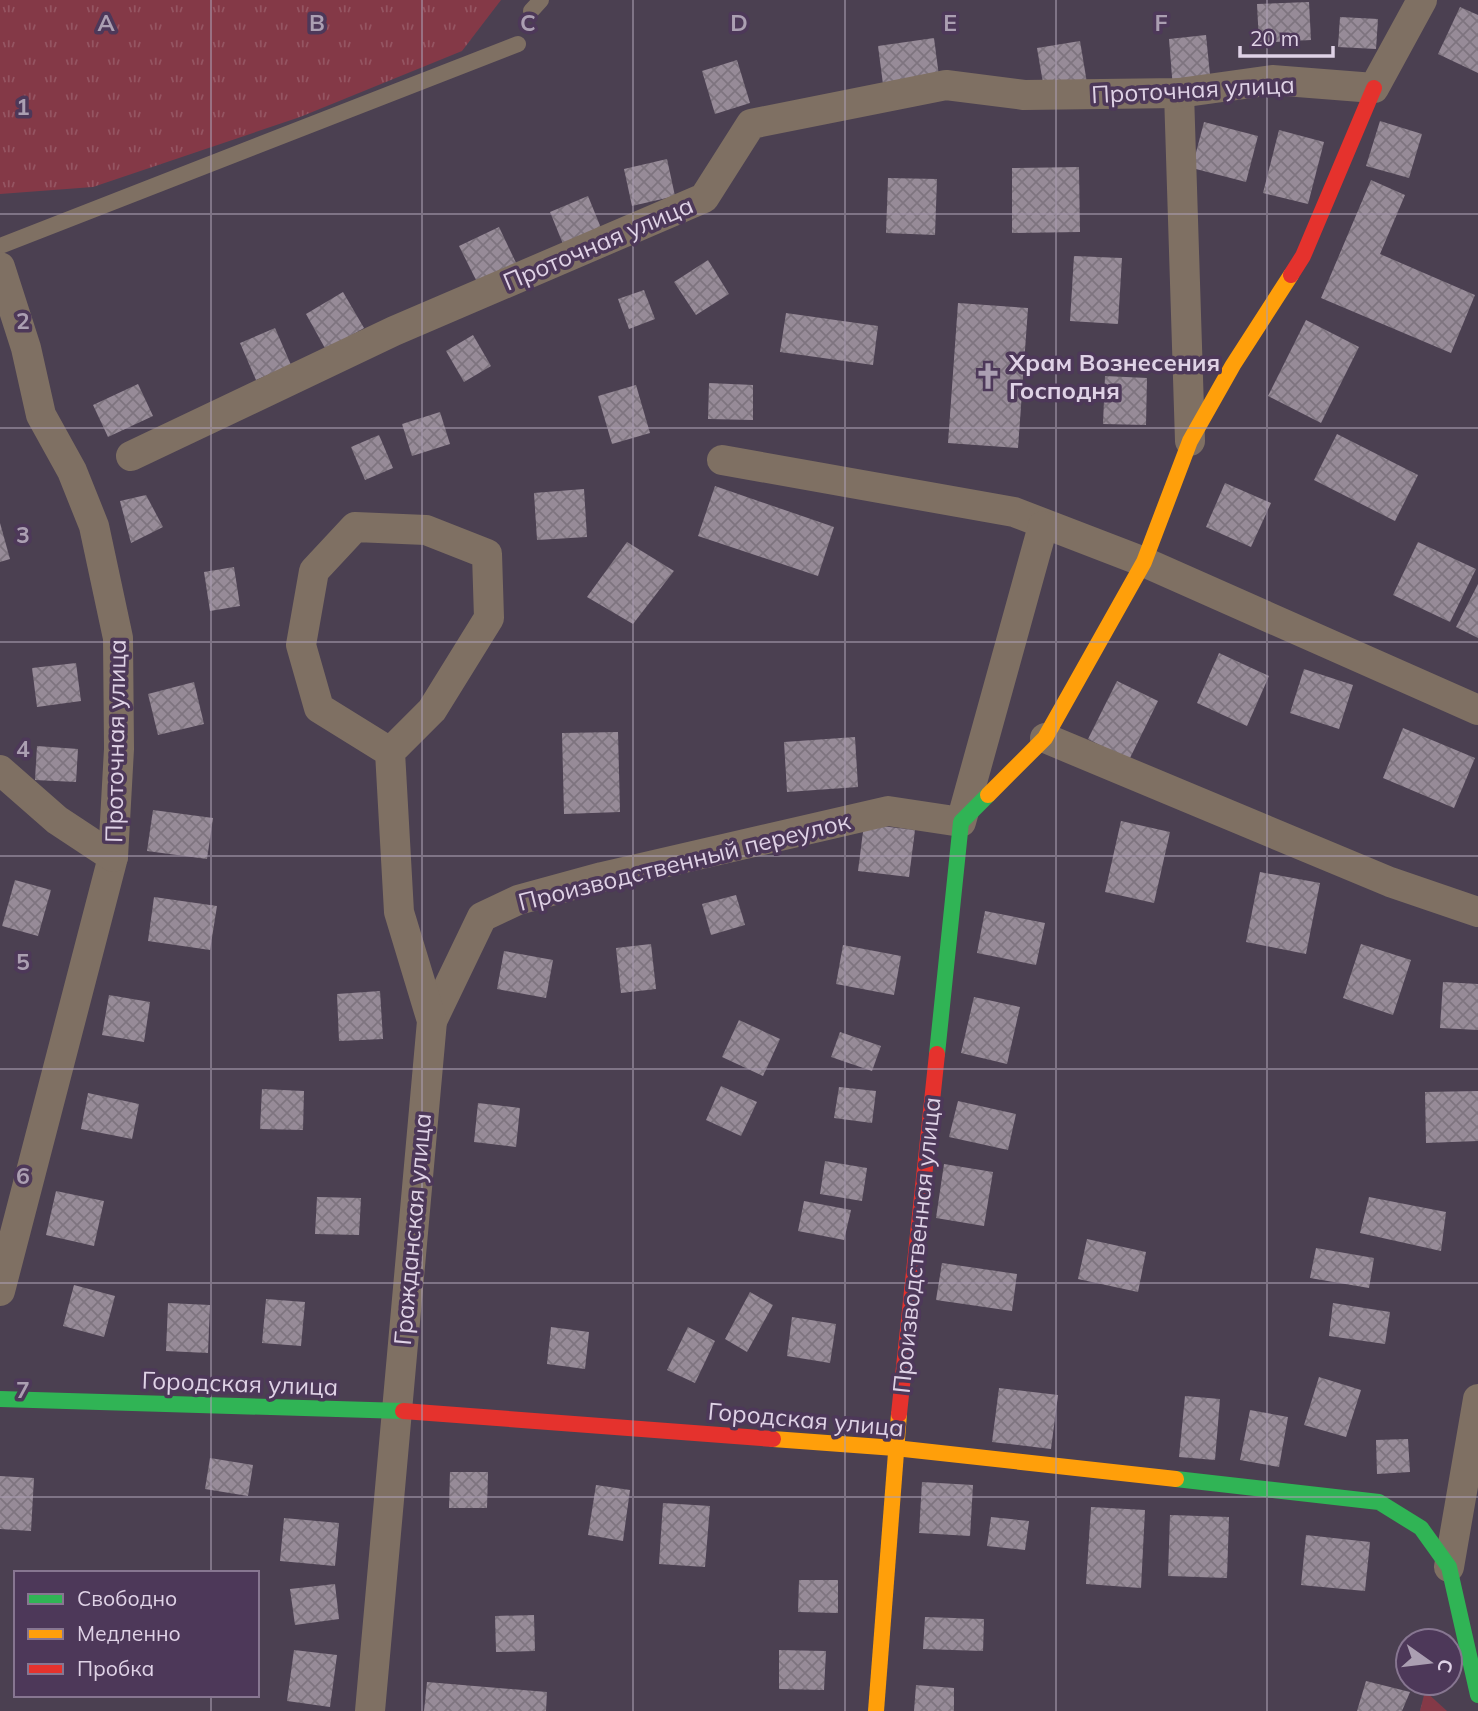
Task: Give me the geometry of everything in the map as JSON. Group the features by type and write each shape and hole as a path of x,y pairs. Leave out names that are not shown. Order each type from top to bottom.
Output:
{"street":[{"path":"961,822 1045,738 1144,562 1190,441 1233,365 1303,256 1374,88 1422,0"},
{"name":"Проточная улица","path":"131,456 394,331 704,198 751,124 946,85 1024,96 1179,93 1272,80 1374,88"},
{"path":"1179,93 1190,441"},
{"name":"Проточная улица","path":"0,267 26,348 41,415 72,471 94,526 118,638 119,749 113,857 0,1291"},
{"path":"722,460 1014,512 1043,526 1144,562 1478,710"},
{"name":"Производственная улица","path":"876,1711 895,1448 961,822 1043,526"},
{"path":"355,527 426,530 487,554 488,618 432,709 390,752 318,708 301,645 314,571 355,527"},
{"path":"1045,738 1390,882 1478,912"},
{"name":"Гражданская улица","path":"370,1711 432,1021 399,912 390,752"},
{"name":"Проточная улица","path":"0,769 57,820 113,857"},
{"name":"Производственный переулок","path":"432,1021 482,917 518,900 602,877 888,811 961,822"},
{"name":"Городская улица","path":"0,1399 395,1410 895,1448 1379,1502 1421,1528 1449,1567 1475,1698"},
{"path":"1449,1567 1478,1399"}],"lane":[{"path":"0,246 519,44"}],"green space":[{"path":"0,0 501,0 462,51 300,117 93,187 0,194"},
{"path":"1424,1697 1432,1697 1447,1711 1420,1711"}],"building":[{"path":"1309,2 1311,40 1259,43 1257,4"},
{"path":"1460,7 1478,15 1478,73 1438,54"},
{"path":"1340,17 1378,19 1376,49 1338,47"},
{"path":"1206,35 1211,85 1173,89 1169,39"},
{"path":"934,38 940,84 884,92 878,46"},
{"path":"1080,41 1087,83 1044,89 1037,48"},
{"path":"737,60 750,103 715,114 702,71"},
{"path":"1380,121 1422,134 1409,178 1366,166"},
{"path":"1204,122 1258,136 1246,182 1192,168"},
{"path":"1279,130 1324,142 1308,204 1263,193"},
{"path":"667,159 675,196 632,206 624,169"},
{"path":"1079,167 1080,232 1012,233 1012,168"},
{"path":"888,178 937,179 935,235 886,233"},
{"path":"1371,180 1405,195 1380,254 1475,295 1451,353 1321,298"},
{"path":"588,196 601,228 563,244 550,212"},
{"path":"499,227 518,267 479,286 459,246"},
{"path":"1074,256 1122,258 1118,324 1070,321"},
{"path":"708,260 729,294 696,315 674,282"},
{"path":"644,290 655,319 629,329 618,299"},
{"path":"343,292 364,328 326,350 306,314"},
{"name":"Храм Вознесения Господня","path":"958,303 1028,308 1018,448 948,443"},
{"path":"786,313 878,326 873,365 780,352"},
{"path":"1306,320 1359,347 1321,423 1268,396"},
{"path":"275,328 291,365 256,380 240,343"},
{"path":"473,335 491,366 464,382 446,351"},
{"path":"1105,376 1147,378 1146,425 1103,424"},
{"path":"709,383 753,385 753,420 708,419"},
{"path":"138,384 153,416 108,437 93,405"},
{"path":"636,385 650,433 612,444 598,396"},
{"path":"440,412 450,444 412,456 402,424"},
{"path":"1337,434 1418,475 1395,521 1314,480"},
{"path":"379,435 393,468 365,480 351,447"},
{"path":"1225,483 1271,503 1251,547 1206,527"},
{"path":"715,486 834,527 818,576 698,536"},
{"path":"584,489 587,537 537,540 534,493"},
{"path":"146,495 163,527 131,543 120,501"},
{"path":"0,523 10,559 0,562"},
{"path":"627,542 674,571 633,624 587,597"},
{"path":"1418,542 1476,569 1450,622 1393,595"},
{"path":"234,567 240,606 210,611 204,572"},
{"path":"1478,584 1478,638 1456,627"},
{"path":"1219,653 1269,676 1247,726 1197,703"},
{"path":"76,663 81,701 37,707 32,668"},
{"path":"1304,669 1353,685 1339,729 1290,713"},
{"path":"1117,681 1158,701 1129,760 1088,739"},
{"path":"194,682 204,724 158,735 148,694"},
{"path":"1403,728 1475,758 1454,808 1383,778"},
{"path":"618,732 620,812 564,814 562,733"},
{"path":"855,737 858,787 787,792 784,742"},
{"path":"37,746 78,749 76,782 35,780"},
{"path":"153,810 213,818 207,859 147,851"},
{"path":"1121,821 1170,832 1154,903 1105,892"},
{"path":"864,824 915,830 909,877 858,871"},
{"path":"1260,872 1320,883 1306,954 1246,942"},
{"path":"15,880 51,890 38,936 2,926"},
{"path":"736,895 745,925 711,935 702,904"},
{"path":"154,897 217,906 210,950 148,941"},
{"path":"985,911 1045,923 1036,965 977,953"},
{"path":"651,944 656,989 621,993 616,948"},
{"path":"1361,944 1411,960 1393,1015 1343,998"},
{"path":"843,945 901,956 894,995 836,984"},
{"path":"504,951 553,960 546,998 497,989"},
{"path":"1443,982 1478,984 1478,1030 1440,1028"},
{"path":"380,991 383,1039 339,1041 337,994"},
{"path":"109,995 150,1002 144,1042 102,1035"},
{"path":"974,997 1020,1007 1007,1064 961,1053"},
{"path":"739,1020 780,1039 763,1076 722,1057"},
{"path":"840,1032 881,1046 872,1071 831,1057"},
{"path":"721,1086 757,1102 741,1136 706,1120"},
{"path":"839,1087 876,1091 872,1123 834,1118"},
{"path":"262,1089 304,1091 303,1130 260,1129"},
{"path":"1478,1091 1478,1141 1426,1143 1425,1092"},
{"path":"88,1093 139,1104 132,1139 81,1129"},
{"path":"958,1101 1016,1114 1008,1150 949,1137"},
{"path":"478,1103 520,1108 516,1147 474,1142"},
{"path":"825,1161 867,1168 862,1201 820,1194"},
{"path":"944,1164 993,1172 984,1226 936,1218"},
{"path":"56,1191 104,1201 94,1246 46,1235"},
{"path":"317,1197 361,1198 359,1235 315,1234"},
{"path":"1369,1197 1446,1212 1441,1251 1360,1233"},
{"path":"804,1201 851,1210 844,1240 798,1231"},
{"path":"1087,1239 1146,1252 1138,1292 1078,1279"},
{"path":"1316,1248 1374,1258 1369,1288 1310,1278"},
{"path":"942,1263 1017,1274 1012,1311 936,1300"},
{"path":"74,1285 115,1296 104,1337 63,1326"},
{"path":"750,1292 773,1305 747,1352 725,1339"},
{"path":"266,1299 305,1302 301,1346 262,1343"},
{"path":"168,1303 210,1305 208,1353 166,1351"},
{"path":"1333,1303 1390,1312 1385,1344 1329,1336"},
{"path":"792,1317 836,1324 830,1363 787,1356"},
{"path":"551,1327 589,1332 585,1369 547,1364"},
{"path":"688,1327 715,1341 695,1383 667,1370"},
{"path":"1319,1377 1361,1390 1346,1437 1304,1425"},
{"path":"999,1388 1058,1395 1051,1449 992,1442"},
{"path":"1185,1396 1220,1399 1215,1460 1179,1457"},
{"path":"1250,1410 1288,1417 1279,1467 1240,1460"},
{"path":"1408,1439 1410,1472 1377,1474 1376,1440"},
{"path":"210,1458 253,1465 248,1496 205,1489"},
{"path":"450,1472 488,1472 487,1508 449,1508"},
{"path":"0,1476 34,1478 31,1531 0,1529"},
{"path":"922,1482 973,1485 970,1536 919,1533"},
{"path":"596,1485 630,1490 623,1541 588,1535"},
{"path":"663,1503 710,1506 705,1567 659,1564"},
{"path":"1091,1507 1145,1510 1141,1588 1086,1584"},
{"path":"1170,1515 1229,1517 1227,1578 1168,1576"},
{"path":"991,1517 1029,1521 1025,1550 987,1546"},
{"path":"284,1518 339,1523 335,1566 280,1561"},
{"path":"1306,1535 1370,1542 1365,1591 1301,1585"},
{"path":"799,1580 838,1580 838,1613 798,1612"},
{"path":"335,1584 339,1619 295,1625 290,1589"},
{"path":"534,1615 535,1651 496,1652 495,1616"},
{"path":"925,1617 984,1619 983,1651 923,1649"},
{"path":"294,1650 337,1655 330,1707 287,1701"},
{"path":"779,1650 826,1651 824,1690 779,1689"},
{"path":"1366,1681 1394,1688 1394,1697 1408,1697 1402,1711 1357,1711"},
{"path":"427,1682 547,1692 546,1711 424,1711"},
{"path":"916,1685 954,1688 954,1711 914,1711"}],"traffic: fast":[{"path":"937,1054 961,822 988,795"},
{"path":"0,1399 403,1411"},
{"path":"1176,1479 1379,1502 1421,1528 1449,1567 1478,1695"}],"traffic: slow":[{"path":"988,795 1045,738 1144,562 1190,441 1233,365 1291,275"},
{"path":"876,1711 899,1414"},
{"path":"773,1439 895,1448 1176,1479"}],"traffic: jam":[{"path":"1291,275 1303,256 1374,88"},
{"path":"899,1414 937,1054"},
{"path":"403,1411 773,1439"}],"place":[{"name":"Храм Вознесения Господня","path":"988,376"}]}
